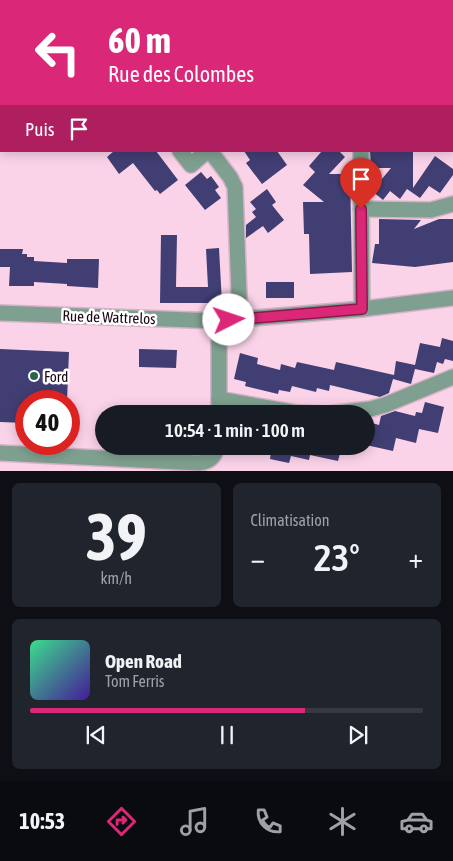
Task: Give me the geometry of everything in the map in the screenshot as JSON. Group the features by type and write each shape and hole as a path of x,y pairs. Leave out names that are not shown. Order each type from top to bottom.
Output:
{"street":[{"path":"181,152 191,165 208,152"},
{"path":"210,152 230,177 235,187 240,320"},
{"path":"361,152 362,309"},
{"path":"361,209 431,210 453,204"},
{"name":"Rue de Wattrelos","path":"0,313 219,321 362,309 453,298"},
{"path":"219,321 219,405"},
{"path":"375,408 453,376"},
{"path":"0,453 199,463 209,460 213,455"}],"building":[{"path":"113,152 157,152 178,180 160,194 157,190 155,191 133,163 119,174 107,157"},
{"path":"245,152 278,152 287,165 262,184 246,163 250,160"},
{"path":"321,152 340,152 345,157 329,174 350,174 352,272 310,274 309,234 304,234 303,202 324,202 303,185 315,172 309,166"},
{"path":"370,152 413,152 413,188 435,156 453,169 453,175 440,193 429,186 420,198 407,189 400,199 390,191 383,200 372,191 391,168 371,168"},
{"path":"201,172 207,179 211,176 219,187 215,190 221,198 205,210 185,185"},
{"path":"267,189 276,202 272,205 284,220 268,233 263,226 246,238 246,225 256,217 252,212 256,209 250,202"},
{"path":"379,219 421,220 414,229 439,219 453,219 453,262 415,267 372,263 375,244 379,244"},
{"path":"161,235 177,235 176,287 208,287 206,249 219,248 222,303 160,303"},
{"path":"0,249 23,249 22,254 27,254 27,257 34,257 34,261 67,263 67,259 99,259 98,288 34,282 34,286 9,286 10,267 0,267"},
{"path":"266,282 294,282 294,298 266,298"},
{"path":"442,338 453,341 453,361 445,359 443,364 437,362 434,373 415,369 411,384 393,379 389,393 380,397 330,385 329,391 317,388 316,392 292,386 290,392 279,390 278,394 245,386 246,382 234,379 240,353 258,358 257,364 280,370 281,364 295,368 297,362 334,370 336,362 394,375 396,361 415,365 420,343 440,347"},
{"name":"Ford","path":"0,349 69,352 67,390 15,390 15,423 0,422"},
{"path":"139,349 177,350 176,368 139,367"},
{"path":"425,402 444,407 438,433 419,429 416,443 396,438 393,451 375,447 375,424 379,425 381,416 395,411 415,416 416,412 422,413"},
{"path":"271,455 310,455 309,460 291,456 289,463 270,459"},
{"path":"310,455 340,455 338,461"}],"place":[{"name":"Ford","path":"34,376"}],"route":[{"path":"229,320 362,309 361,209"}]}
